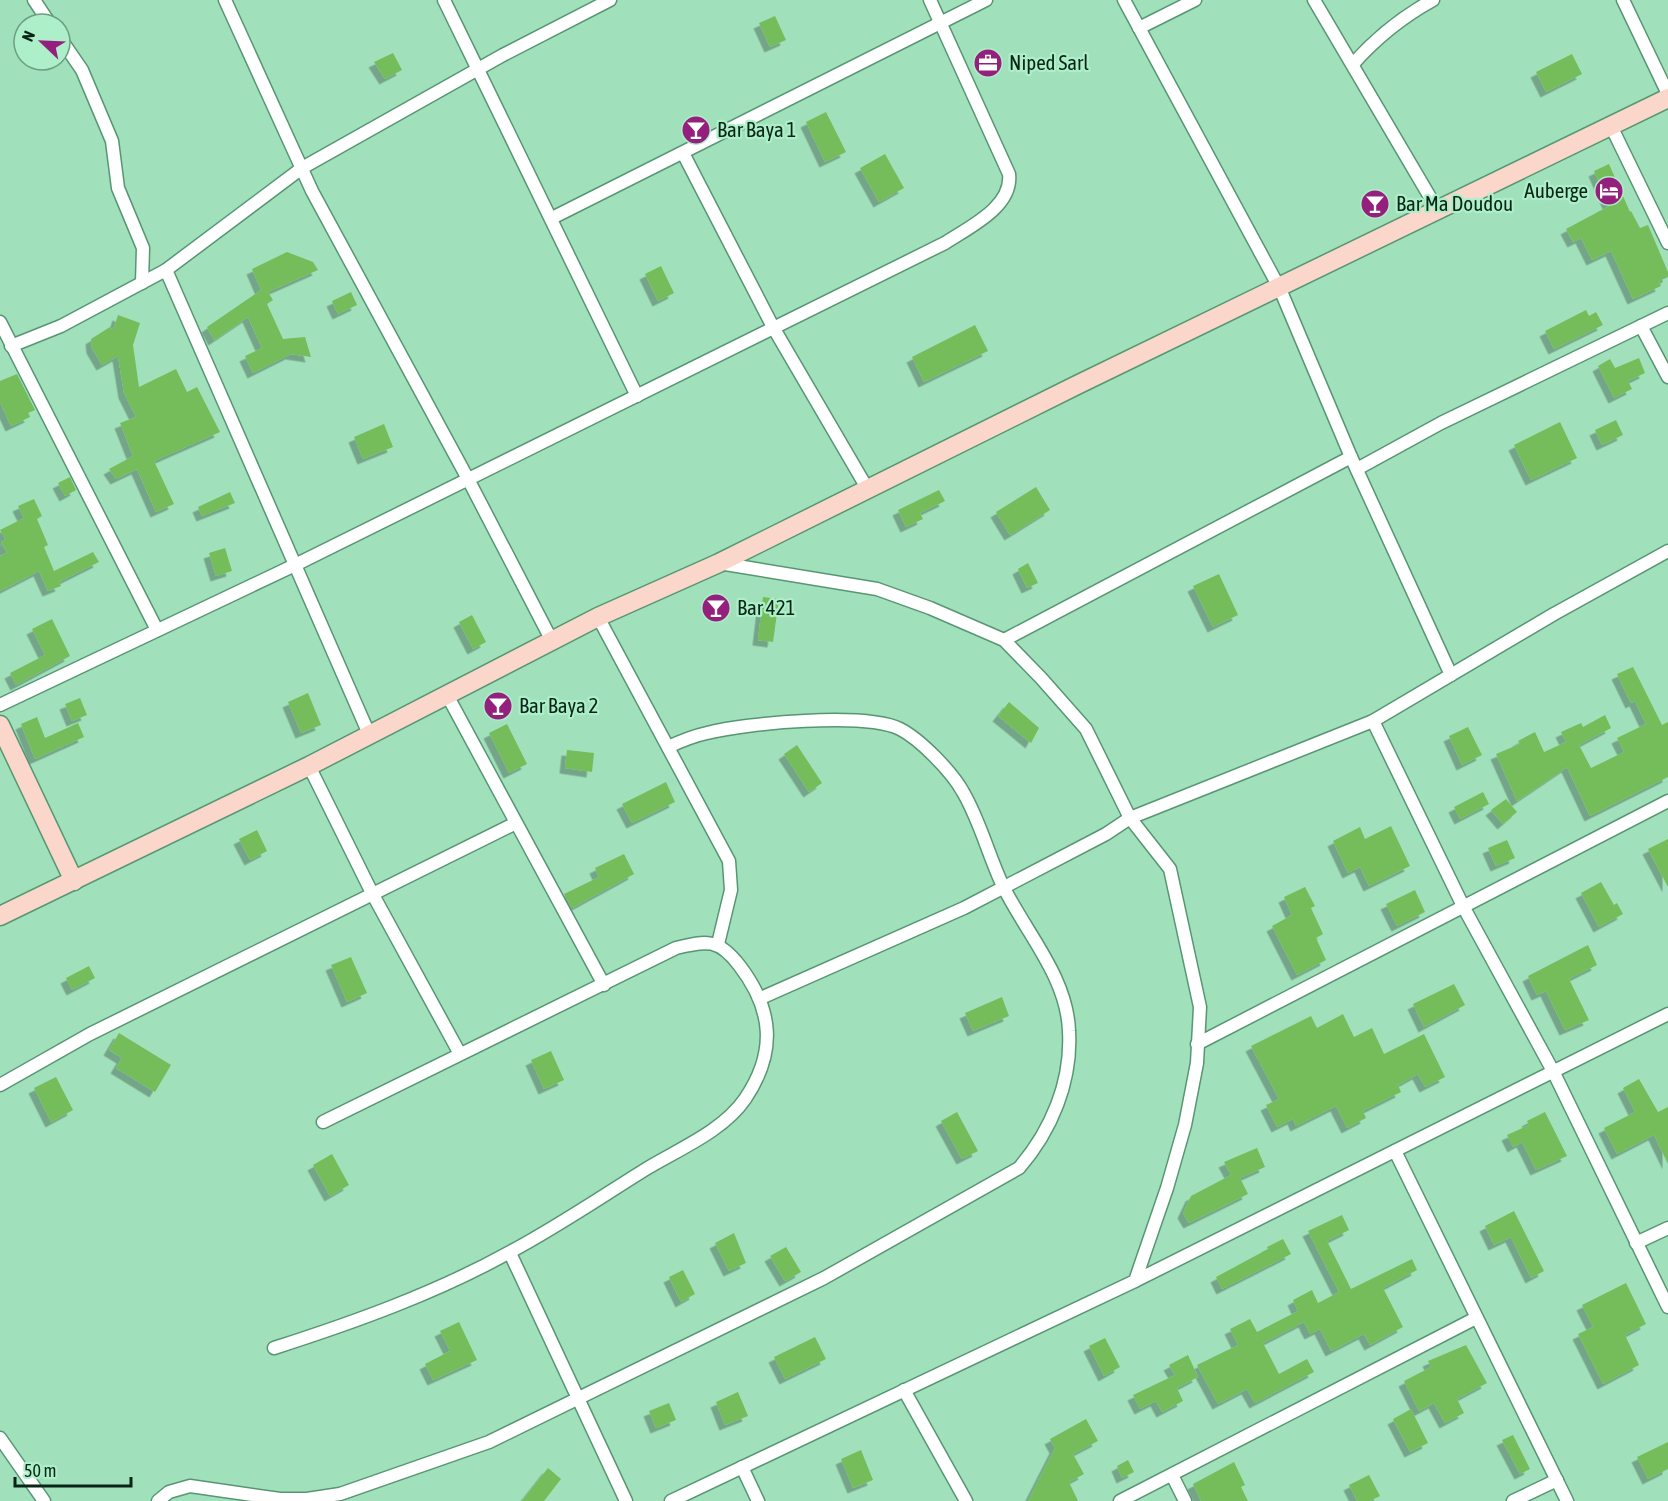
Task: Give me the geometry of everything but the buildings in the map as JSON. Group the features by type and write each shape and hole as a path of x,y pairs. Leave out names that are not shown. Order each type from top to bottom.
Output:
{"street":[{"path":"444,0 637,396"},
{"path":"11,346 61,326 166,270 302,168 478,69 610,0"},
{"path":"0,705 295,565 945,243 995,207 1009,189 1009,174 930,0"},
{"path":"552,218 986,0"},
{"path":"1124,0 1280,289 1351,457 1451,675"},
{"path":"1139,28 1195,0"},
{"path":"1314,0 1437,209"},
{"path":"1353,64 1384,32 1433,0"},
{"path":"1623,0 1668,94"},
{"path":"227,1 312,191 468,479 552,641"},
{"path":"72,55 82,70 112,141 118,188 143,248 142,283"},
{"path":"0,916 309,766 446,693 598,617 719,563 867,488 1280,289 1437,209 1668,98"},
{"path":"1611,126 1668,243"},
{"path":"683,153 773,327 867,488"},
{"path":"166,270 369,734"},
{"path":"1357,469 1433,427 1668,313"},
{"path":"0,322 156,630"},
{"path":"1641,326 1668,377"},
{"path":"1004,640 1351,457"},
{"path":"761,998 964,908 1106,834 1130,818 1373,721 1668,552"},
{"path":"719,563 877,589 930,608 1004,640 1086,729 1130,818 1170,869 1200,1007 1197,1063 1185,1125 1135,1281"},
{"path":"598,617 729,861 730,890 718,944"},
{"path":"446,693 514,824 604,985"},
{"path":"158,1501 169,1492 190,1486 256,1498 307,1499 339,1494 489,1442 824,1278 915,1229 1019,1168 1035,1150 1051,1122 1064,1082 1069,1031 1064,1000 1042,950 1003,886 963,792 933,756 900,729 862,719 708,732 668,747"},
{"path":"1373,721 1464,908 1553,1071 1668,1307"},
{"path":"0,725 74,881"},
{"path":"309,766 372,893 460,1054"},
{"path":"1197,1044 1668,801"},
{"path":"0,1085 90,1034 514,824"},
{"path":"274,1348 405,1301 510,1252 732,1116 757,1079 765,1054 768,1029 761,998 731,955 718,944 697,942 676,948 323,1122"},
{"path":"671,1501 1135,1281 1668,1014"},
{"path":"1395,1151 1567,1501"},
{"path":"1636,1243 1668,1228"},
{"path":"510,1252 626,1501"},
{"path":"1120,1501 1476,1318"},
{"path":"904,1390 966,1501"},
{"path":"0,1438 44,1501"},
{"path":"742,1467 758,1501"},
{"path":"1172,1475 1185,1501"},
{"path":"1513,1501 1557,1480"}],"place":[{"name":"Niped Sarl","path":"988,63"},
{"name":"Bar Baya 1","path":"696,130"},
{"name":"Auberge","path":"1609,191"},
{"name":"Bar Ma Doudou","path":"1375,204"},
{"name":"Bar 421","path":"716,608"},
{"name":"Bar Baya 2","path":"498,706"}]}
